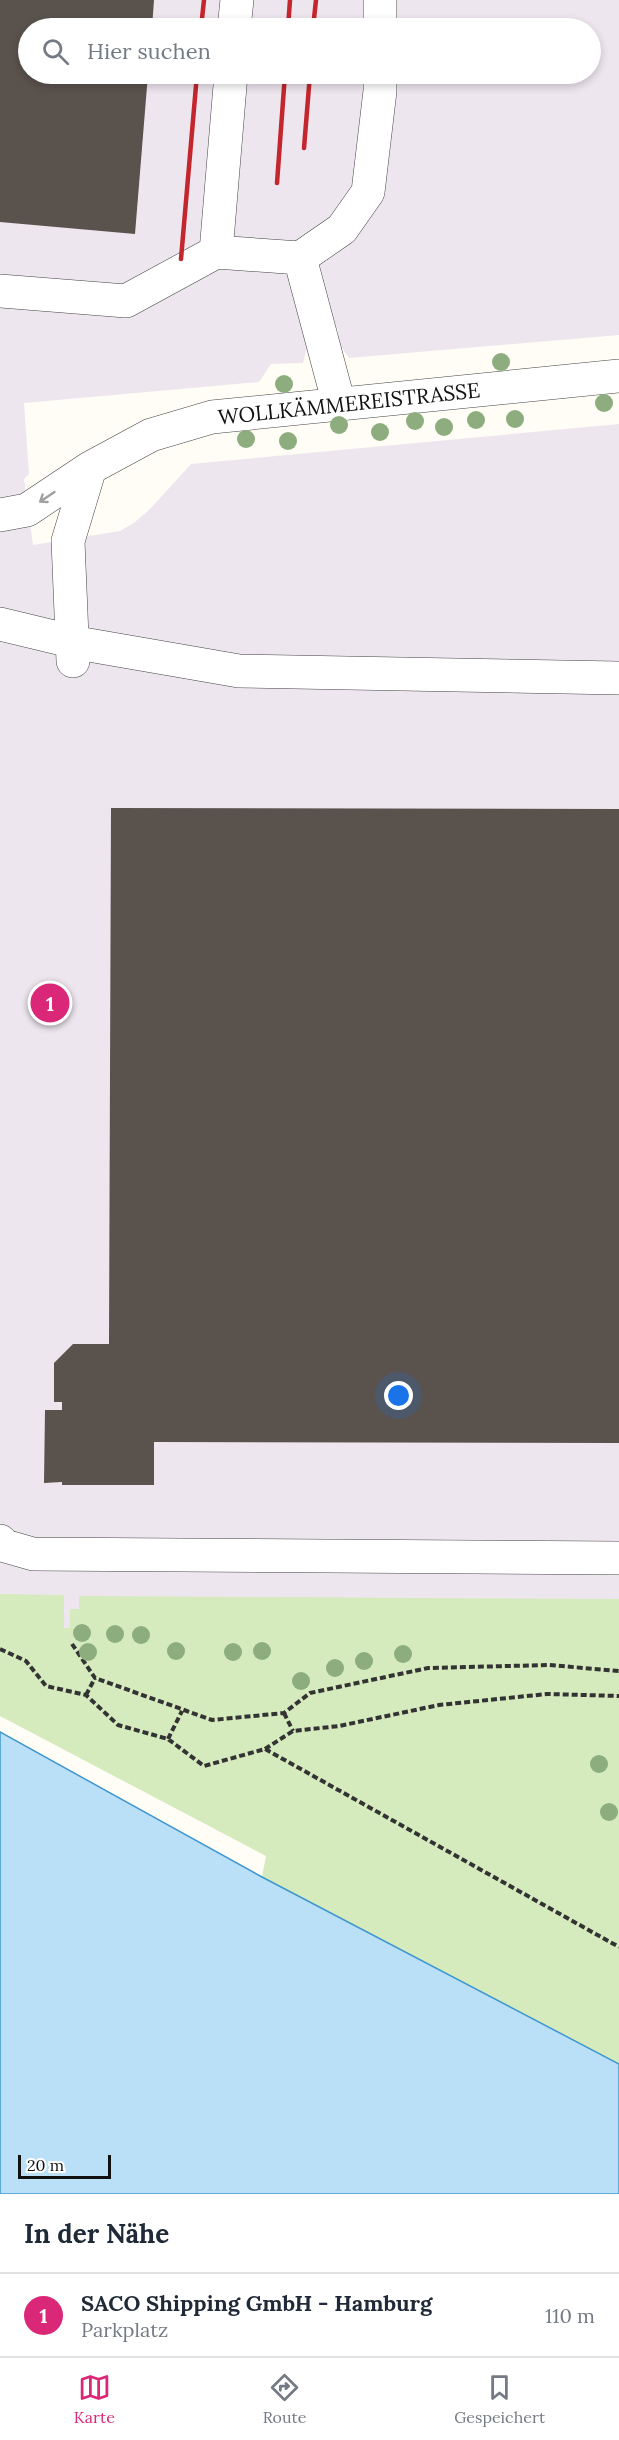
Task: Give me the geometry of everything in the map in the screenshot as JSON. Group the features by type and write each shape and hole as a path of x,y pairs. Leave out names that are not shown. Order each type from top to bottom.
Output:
{"street":[{"path":"235,18 237,0"},
{"path":"380,0 380,18"},
{"path":"216,252 230,84"},
{"path":"0,291 126,300 216,252 300,258 342,229 368,192 380,84"},
{"path":"300,258 339,404"},
{"name":"WOLLKÄMMEREISTRASSE","path":"0,514 27,510 90,468 151,435 212,417 619,376"},
{"path":"73,653 68,541 90,468"},
{"path":"0,624 73,653 239,671 619,678"},
{"path":"0,1541 4,1546 33,1554 619,1558"}],"path":[{"path":"72,1644 95,1678 212,1720 284,1713 310,1693 428,1668 549,1665 619,1671"},
{"path":"0,1649 26,1661 46,1686 86,1695 118,1725 168,1739 204,1766 265,1749 293,1731 339,1726 450,1704 547,1694 619,1696"},
{"path":"86,1695 95,1678"},
{"path":"168,1739 182,1711"},
{"path":"284,1713 293,1731"},
{"path":"265,1749 619,1947"}],"shaded area":[{"path":"0,0 619,0 619,335 349,358 339,344 338,328 306,351 303,363 271,364 259,382 24,403 29,474 24,479 33,545 120,531 149,510 191,464 619,424 619,1631 0,1628"}],"green space":[{"path":"0,1594 64,1595 64,1628 70,1628 70,1609 79,1609 79,1596 619,1599 619,2064 262,1877 266,1856 0,1716"}],"water":[{"path":"0,1732 262,1877 619,2064 619,2194 0,2194"}],"building":[{"path":"0,0 154,0 153,18 18,18 18,84 147,84 135,234 0,222"},
{"path":"111,808 619,809 619,1443 154,1442 154,1485 44,1483 45,1410 62,1410 62,1402 54,1402 54,1363 73,1344 109,1344"}],"railway":[{"path":"202,18 204,0"},
{"path":"289,18 290,0"},
{"path":"314,18 316,0"},
{"path":"181,259 196,84"},
{"path":"277,183 284,84"},
{"path":"304,148 309,84"}],"place":[{"name":"SACO Shipping GmbH - Hamburg","path":"50,1003"}]}
